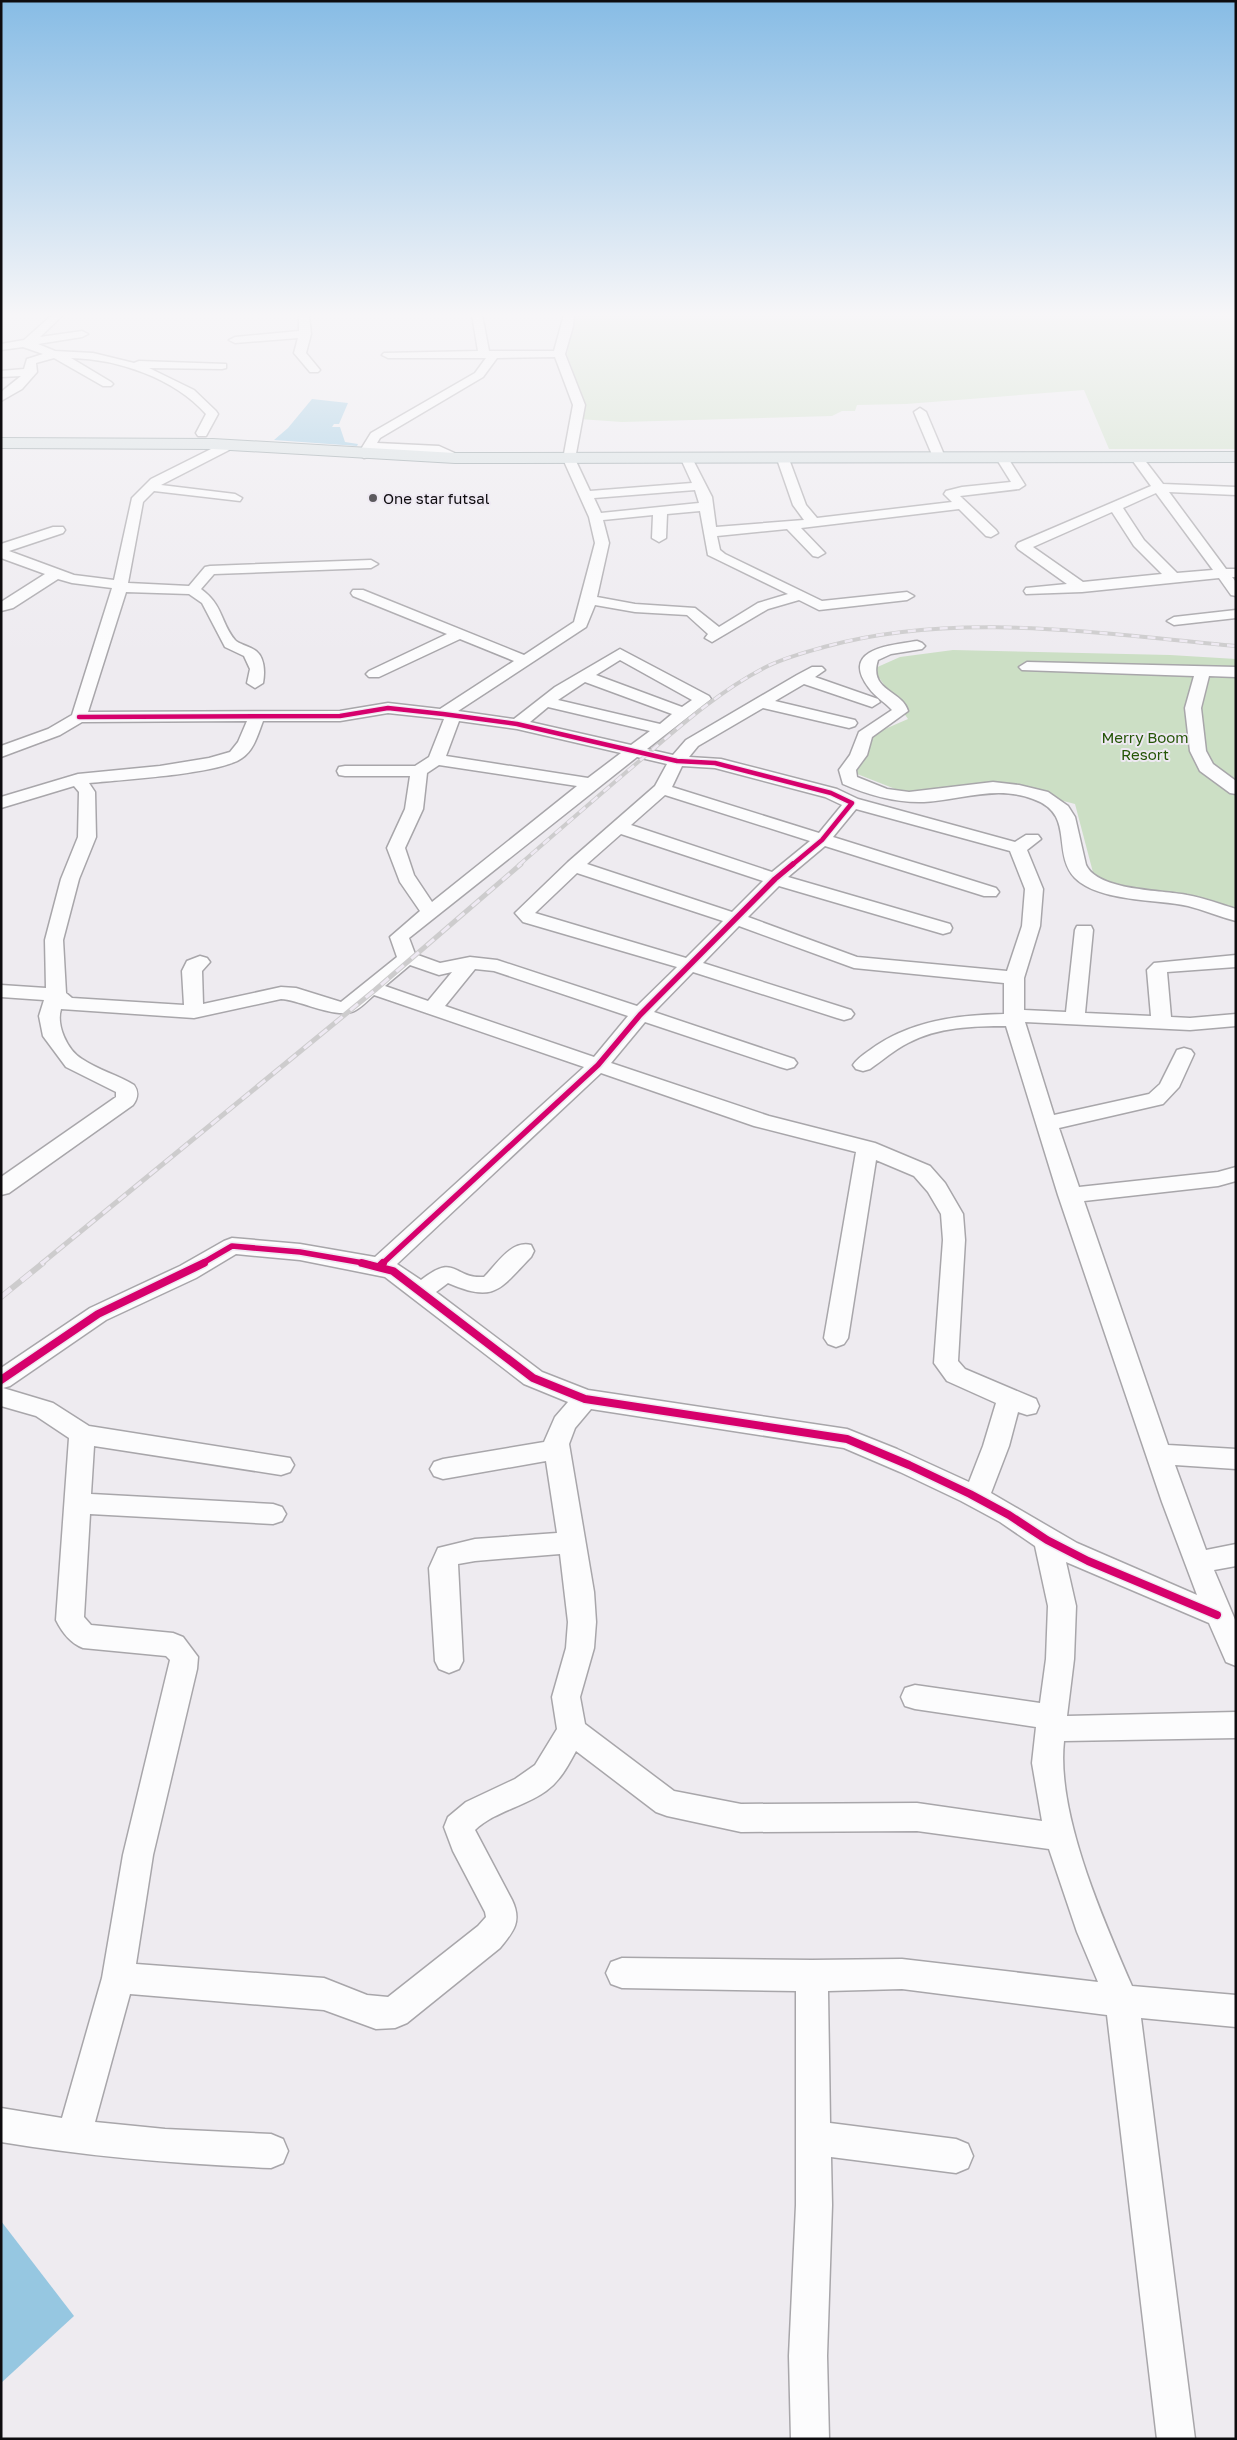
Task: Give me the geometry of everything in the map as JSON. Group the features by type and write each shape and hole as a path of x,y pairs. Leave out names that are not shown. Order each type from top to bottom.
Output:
{"main road":[{"path":"3,445 181,444 215,441 366,450 455,458 1236,457"}],"street":[{"path":"79,717 119,586 137,500 150,487 215,441 214,429"},
{"path":"366,450 375,436 387,429"},
{"path":"436,760 448,715 524,660 581,624 589,600 602,543 596,517 570,459 575,429"},
{"path":"927,429 939,457"},
{"path":"1136,457 1157,488 1236,592"},
{"path":"991,532 951,494 962,491 1019,486 1002,458"},
{"path":"688,459 701,486 707,506 713,552 720,557 801,595 819,606 907,596"},
{"path":"783,459 800,505 812,521"},
{"path":"585,495 701,486"},
{"path":"150,487 235,498"},
{"path":"1082,588 1022,546 1157,488 1236,491"},
{"path":"711,532 790,525 812,521 872,518 962,505"},
{"path":"596,517 707,506"},
{"path":"1114,506 1139,543 1173,577"},
{"path":"659,538 660,510"},
{"path":"790,525 818,553"},
{"path":"1,550 58,530"},
{"path":"1,553 72,579 119,586 193,590 208,601 230,644 250,653 258,669 255,683"},
{"path":"193,590 210,570 371,564"},
{"path":"1031,591 1082,588 1127,581 1236,573"},
{"path":"1,607 8,605 55,574"},
{"path":"358,593 524,660"},
{"path":"589,600 635,608 690,611 698,616 715,636 763,606 801,595"},
{"path":"1174,621 1213,614 1236,614"},
{"path":"374,674 459,634"},
{"path":"917,646 888,650 871,657 868,665 874,688 899,707 900,711 890,720 870,729 864,735 857,758 848,766 846,773 849,780 866,787 908,797 933,796 980,787 1041,796 1059,805 1064,811 1068,822 1074,859 1083,875 1096,884 1165,899 1186,900 1236,915"},
{"path":"407,958 399,937 591,783 702,699 620,654 544,702 517,724"},
{"path":"1027,667 1236,672"},
{"path":"1203,671 1193,708 1198,752 1206,767 1236,789"},
{"path":"844,1014 691,965 530,918 524,913 574,866 662,789 677,761 692,742 809,674 872,702"},
{"path":"583,676 683,713"},
{"path":"544,702 662,729"},
{"path":"761,703 849,723"},
{"path":"1,752 54,732 79,717 340,716 388,708 517,724 677,761 715,763 831,793 852,803 1025,843 1034,890 1031,926 1014,978 1014,1018 1045,1124 1158,1454 1198,1562 1223,1610 1236,1654"},
{"path":"1,803 78,779 160,771 220,761 236,755 246,743 257,715"},
{"path":"345,771 419,771 436,760 591,783"},
{"path":"419,771 414,809 396,848 402,871 412,891 431,912"},
{"path":"1,1188 126,1100 127,1090 73,1063 53,1036 49,1016 56,995 54,940 70,879 87,837 87,792 78,779"},
{"path":"662,789 990,892"},
{"path":"380,1266 598,1065 640,1015 775,879 822,840 852,803"},
{"path":"619,827 775,879 943,928"},
{"path":"574,866 736,919 854,962 1014,978"},
{"path":"1075,1019 1084,930"},
{"path":"407,958 439,969 470,964 497,966 787,1063"},
{"path":"1,991 56,995 67,1004 194,1012 280,993 296,994 340,1008 348,1007 407,958"},
{"path":"1162,1023 1157,970 1161,967 1236,961"},
{"path":"194,1012 192,971 194,965 200,962"},
{"path":"432,1009 470,964"},
{"path":"372,988 762,1121 867,1148 922,1171 952,1214 954,1240 946,1363 956,1375 1018,1402 996,1446 976,1497"},
{"path":"864,1065 906,1035 926,1029 984,1020 1014,1018 1075,1019 1190,1024 1235,1020"},
{"path":"1045,1124 1156,1099 1169,1087 1184,1054"},
{"path":"836,1338 867,1148"},
{"path":"1069,1196 1218,1179 1236,1174"},
{"path":"1,1380 98,1314 188,1272 232,1246 300,1252 380,1266 393,1271 533,1378 585,1399 847,1439 976,1497 1047,1540 1126,1578 1223,1610"},
{"path":"421,1292 438,1276 444,1274 479,1286 492,1284 523,1251"},
{"path":"1,1397 24,1401 61,1416 82,1434 182,1451 282,1464"},
{"path":"118,1978 324,1994 373,2014 395,2012 489,1937 502,1922 501,1910 464,1841 459,1827 473,1813 511,1795 544,1775 572,1731 566,1697 580,1648 582,1622 580,1592 556,1444 564,1424 585,1399"},
{"path":"74,2137 118,1978 138,1855 184,1657 173,1645 83,1636 70,1620 82,1434"},
{"path":"443,1469 557,1449"},
{"path":"1158,1454 1236,1459"},
{"path":"77,1503 273,1514"},
{"path":"1047,1540 1062,1606 1060,1660 1047,1763 1060,1838 1093,1932 1122,2001 1176,2439"},
{"path":"448,1661 443,1568 447,1556 475,1550 571,1543"},
{"path":"1198,1562 1236,1555"},
{"path":"915,1697 1051,1723 1236,1725"},
{"path":"572,1731 667,1803 740,1818 917,1817 1060,1838"},
{"path":"622,1973 812,1976 902,1974 1122,2001 1236,2011"},
{"path":"810,2439 808,2356 814,2205 812,1976"},
{"path":"1,2125 74,2137 165,2146 270,2151"},
{"path":"813,2138 956,2156"}],"green space":[{"path":"1100,429 1236,429 1236,449 1109,449"},
{"name":"Merry Boom Resort","path":"953,650 1170,655 1236,659 1236,908 1095,880 1075,804 1017,789 908,794 852,772 871,735 908,719 873,669 900,657"}],"water":[{"path":"287,429 341,429 345,442 358,444 357,446 274,440"},
{"path":"1,2221 74,2316 1,2383"}],"railway":[{"path":"519,865 667,737 713,700 746,678 778,661 824,647 874,636 977,627 1081,631 1236,646"},
{"path":"41,1264 375,990 521,864"},
{"path":"1,1297 43,1263"}],"cycle path":[{"path":"79,717 340,716 388,708 443,714 517,724 677,761 715,763 831,793 852,803 822,840 775,879 640,1015 598,1065 380,1266"},
{"path":"1,1380 98,1314 188,1272 232,1246 300,1252 380,1266 393,1271 533,1378 585,1399 847,1439 909,1465 970,1494 1009,1515 1047,1540 1088,1561 1217,1615"}],"place":[{"name":"One star futsal","path":"373,498"}]}
